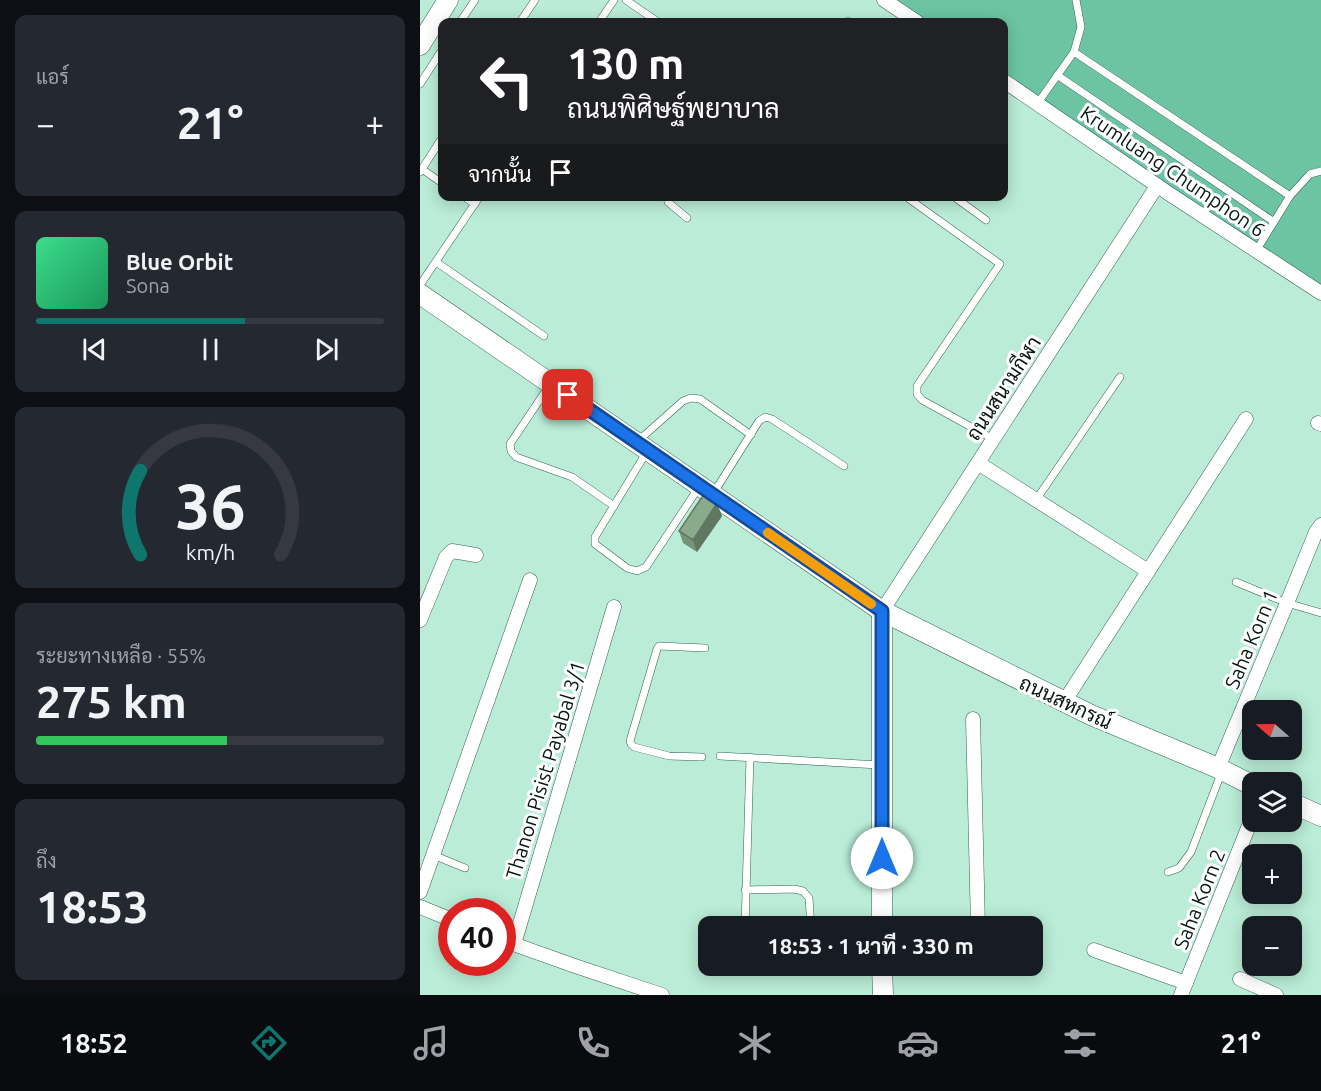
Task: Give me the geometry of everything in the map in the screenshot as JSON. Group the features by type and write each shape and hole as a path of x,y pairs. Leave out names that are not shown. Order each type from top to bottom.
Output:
{"street":[{"path":"884,0 911,18"},
{"path":"420,45 445,1"},
{"name":"Krumluang Chumphon 6","path":"1008,84 1157,186 1321,293"},
{"name":"ถนนสนามกีฬา","path":"882,611 1157,186"},
{"name":"ถนนสหกรณ์","path":"420,294 882,611 1091,715 1242,780"},
{"path":"1064,702 1246,419"},
{"path":"978,463 1148,572"},
{"name":"Saha Korn 1","path":"1220,769 1316,532 1321,525"},
{"path":"420,620 446,557 452,551 476,555"},
{"path":"420,892 530,580"},
{"name":"Thanon Pisist Payabal 3/1","path":"516,917 614,607"},
{"path":"882,611 882,916"},
{"path":"973,719 978,916"},
{"path":"1302,807 1321,816"},
{"name":"Saha Korn 2","path":"1184,989 1246,832"},
{"path":"420,908 438,915"},
{"path":"516,945 662,995"},
{"path":"1094,950 1184,989"},
{"path":"882,976 883,995"},
{"path":"1239,979 1276,995"}],"lane":[{"path":"463,18 475,0"},
{"path":"523,18 536,0"},
{"path":"602,18 615,0"},
{"path":"626,0 652,18"},
{"path":"1036,104 1074,52 1081,27 1076,0"},
{"path":"1074,52 1290,196"},
{"path":"420,84 438,62"},
{"path":"1057,75 1274,222"},
{"path":"438,144 421,171 438,181"},
{"path":"1256,251 1290,196 1310,174 1321,171"},
{"path":"470,201 475,204"},
{"path":"420,285 477,201"},
{"path":"668,201 687,218"},
{"path":"912,201 1000,264 917,386 917,394 922,400 993,439"},
{"path":"960,201 986,220"},
{"path":"436,262 544,336"},
{"path":"1036,500 1120,377"},
{"path":"550,384 510,444 511,451 516,457 572,477 615,506"},
{"path":"751,435 700,399 691,398 683,401 642,447 615,506 595,537 595,544 627,567 637,571 646,567 751,435 759,421 765,417 772,419 844,466"},
{"path":"1236,582 1287,603 1321,613"},
{"path":"702,757 669,756 634,747 630,741 659,646 705,648"},
{"path":"720,756 882,765"},
{"path":"745,916 750,757"},
{"path":"1168,872 1179,868 1191,852 1220,769"},
{"path":"433,855 465,868"},
{"path":"745,890 794,889 803,891 809,898 810,916"}],"green space":[{"path":"884,0 1321,0 1321,292 1008,83 1008,18 911,18"}],"building":[{"path":"704,494 717,503 693,540 679,531"}],"slow traffic":[{"path":"768,533 871,604"}],"route":[{"path":"568,395 882,611 882,858"}]}
